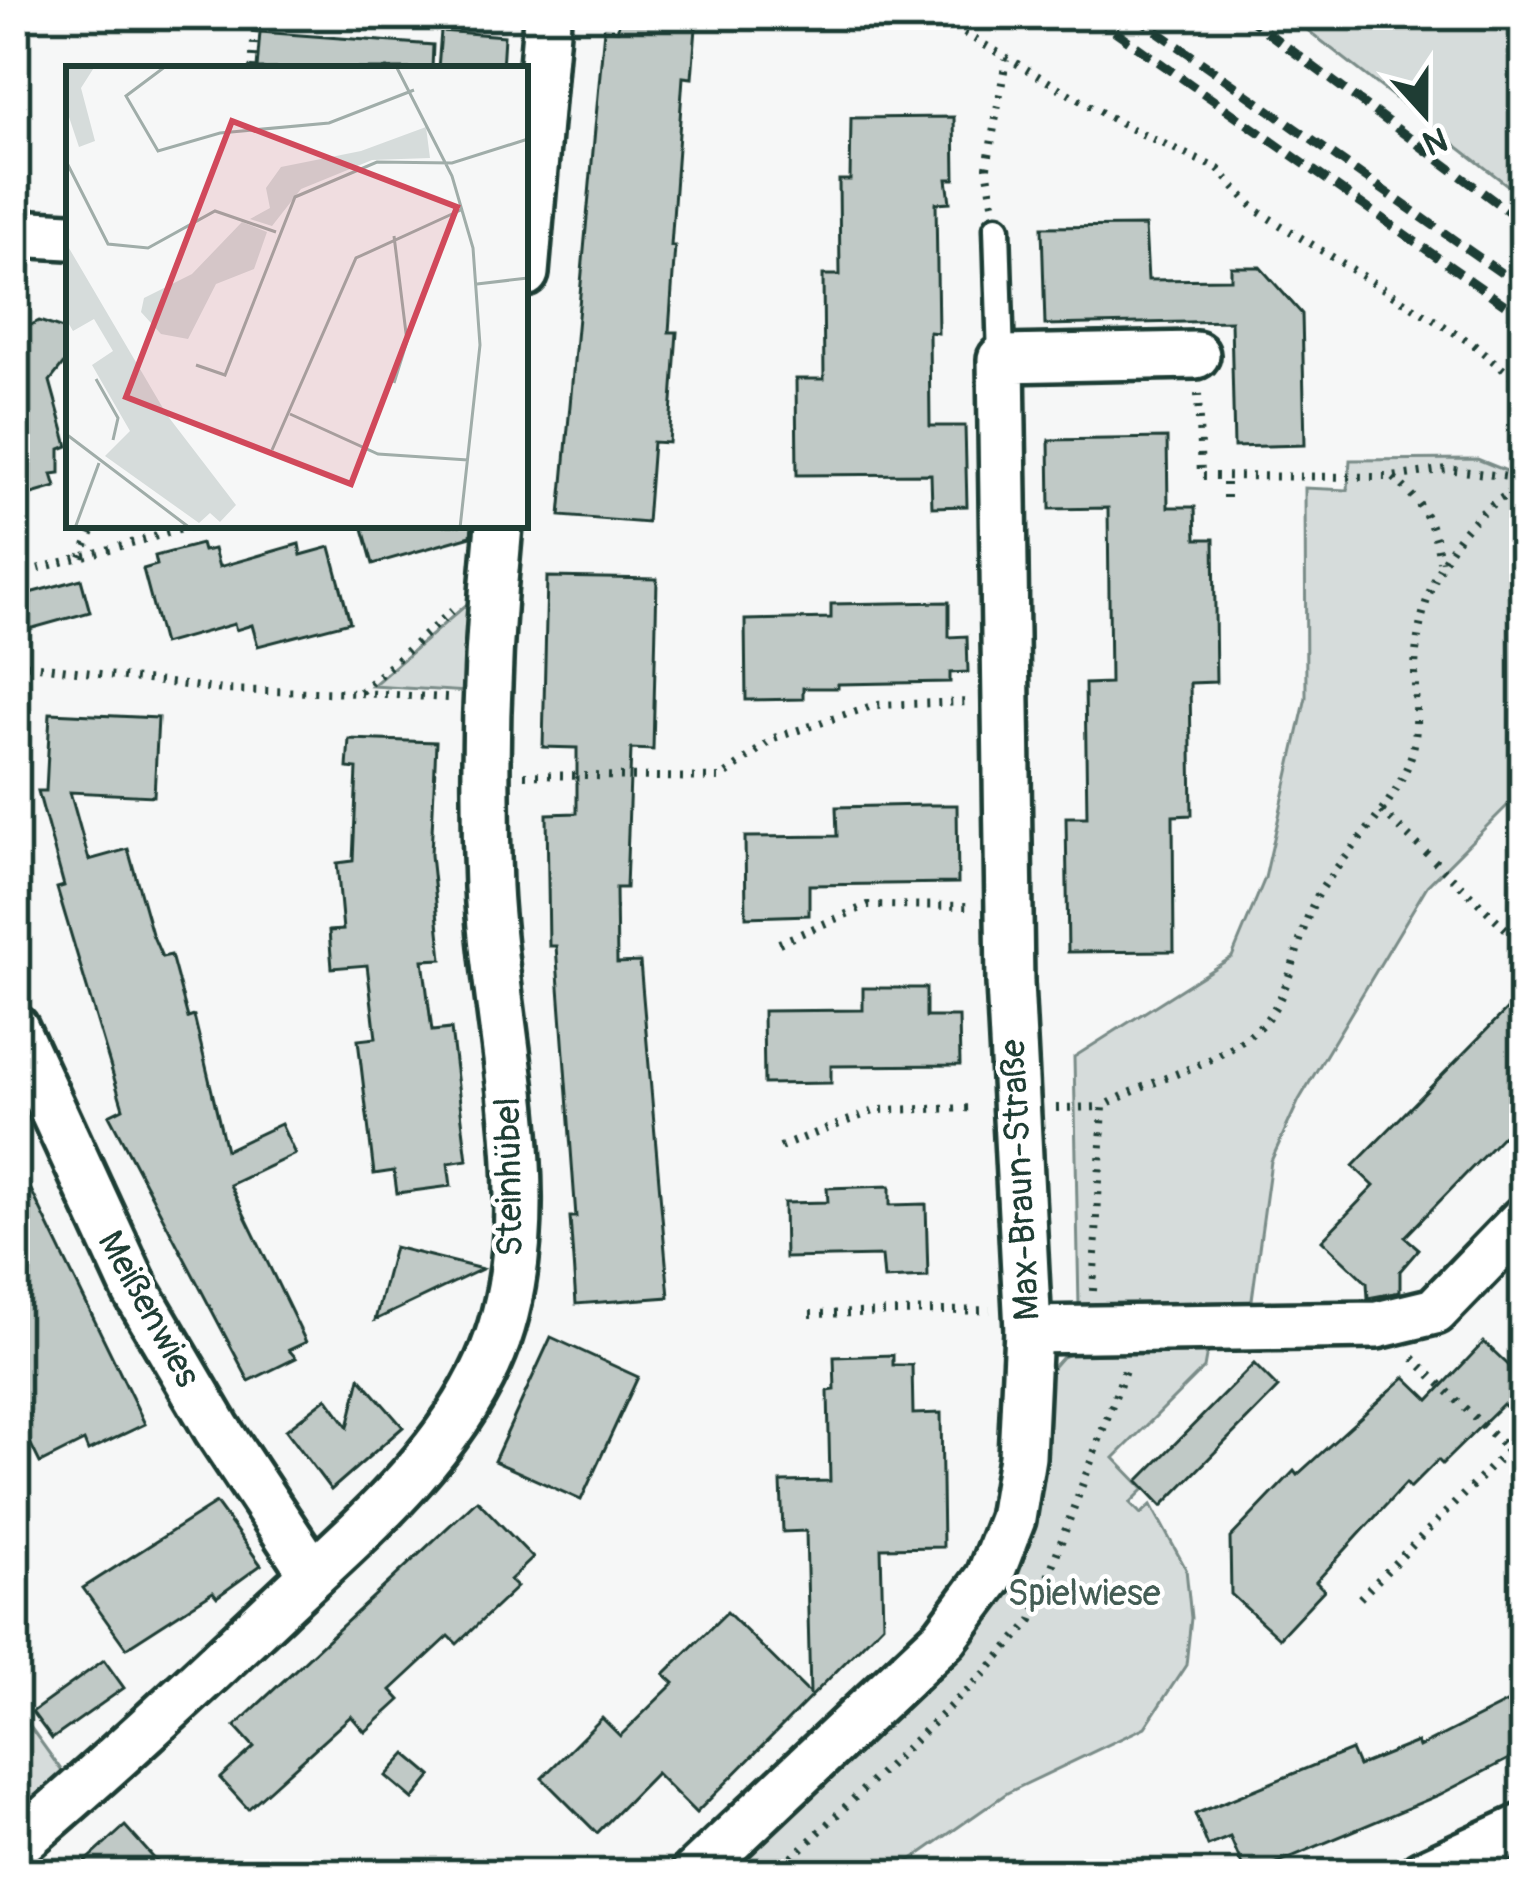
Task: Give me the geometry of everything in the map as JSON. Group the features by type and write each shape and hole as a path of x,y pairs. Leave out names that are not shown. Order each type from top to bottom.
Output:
{"street":[{"path":"528,238 547,19"},
{"path":"15,232 66,236"},
{"path":"1001,359 1196,355"},
{"name":"Max-Braun-Straße","path":"694,1874 945,1636 989,1579 1012,1519 1022,1457 1028,1320 1010,906 1001,359"},
{"name":"Steinhübel","path":"15,1846 313,1574 412,1477 462,1412 490,1359 509,1294 518,1216 494,975 485,774 500,528"},
{"name":"Meißenwies","path":"15,1028 136,1291 313,1574"},
{"path":"1028,1320 1092,1329 1377,1325 1435,1311 1524,1219"},
{"path":"1422,1874 1524,1827"}],"lane":[{"name":"Max-Braun-Straße","path":"997,229 1001,359"}],"path":[{"path":"252,66 256,15"},
{"path":"932,15 1123,125 1218,169 1256,210 1473,344 1517,381 1524,402"},
{"path":"997,229 987,167 1006,60"},
{"path":"1196,355 1202,476 1392,477 1448,470 1524,483"},
{"path":"1226,476 1226,497"},
{"path":"1392,477 1419,501 1435,526 1441,563"},
{"path":"1092,1329 1103,1107 1258,1029 1280,999 1320,892 1382,811 1408,765 1418,727 1415,671 1420,625 1441,563 1460,535 1500,496 1524,483"},
{"path":"81,557 94,528"},
{"path":"15,575 186,528"},
{"path":"358,693 494,575"},
{"path":"15,663 224,690 467,700"},
{"path":"485,774 721,778 774,738 875,704 1008,701"},
{"path":"1382,811 1524,946"},
{"path":"779,943 868,905 1010,906"},
{"path":"780,1147 876,1110 1017,1107"},
{"path":"811,1314 1028,1320"},
{"path":"1377,1325 1524,1465"},
{"path":"1360,1598 1509,1449"}],"green space":[{"path":"1288,15 1524,15 1524,198"},
{"path":"1477,459 1524,478 1524,789 1427,886 1299,1100 1271,1161 1251,1307 1079,1307 1074,1057 1232,957 1265,878 1306,697 1305,488 1348,490 1350,460"},
{"path":"473,599 468,692 372,686"},
{"name":"Spielwiese","path":"1208,1346 1204,1368 1114,1458 1144,1489 1130,1503 1141,1514 1151,1505 1186,1569 1191,1618 1186,1665 1145,1727 1007,1793 891,1874 727,1874 974,1642 1009,1585 1048,1373 1062,1357 1081,1349"},
{"path":"23,1717 64,1774 15,1810 15,1723"}],"building":[{"path":"619,15 697,15 692,78 683,77 671,246 675,246 669,332 677,332 669,443 653,442 647,523 560,516 604,29 618,30"},
{"path":"441,31 504,36 502,66 438,66"},
{"path":"260,32 433,45 432,66 257,66"},
{"path":"954,117 955,179 947,179 950,202 936,203 938,333 929,332 930,426 965,426 967,506 932,507 931,474 797,475 796,379 824,379 823,275 840,275 839,180 850,180 851,118"},
{"path":"1145,226 1148,280 1231,279 1231,267 1260,267 1302,314 1305,445 1234,447 1231,321 1045,325 1042,227"},
{"path":"39,321 66,330 66,361 50,381 66,439 66,447 60,449 60,473 52,474 56,487 15,499 15,333"},
{"path":"1167,438 1168,507 1195,507 1196,539 1214,539 1216,682 1190,683 1192,815 1173,816 1174,951 1068,952 1066,817 1087,817 1085,684 1110,683 1108,508 1050,509 1049,440"},
{"path":"363,528 472,528 471,536 373,564"},
{"path":"201,544 203,551 214,549 219,567 299,544 301,555 330,547 350,622 258,646 252,625 236,630 234,624 163,644 143,569 157,565 155,556"},
{"path":"547,577 657,579 653,750 631,749 626,888 616,888 617,963 640,962 669,1297 576,1304 570,1217 576,1217 556,946 549,946 547,814 577,813 577,748 543,747"},
{"path":"81,579 90,612 15,633 15,597"},
{"path":"949,602 949,637 967,636 968,672 950,673 950,682 838,684 838,688 803,688 803,699 746,700 745,620 831,618 831,604"},
{"path":"50,713 158,718 154,796 70,792 89,860 128,849 152,934 162,957 171,955 188,1018 194,1016 226,1150 281,1124 295,1154 230,1185 306,1342 289,1350 296,1358 249,1381 109,1115 123,1108 57,888 64,886 38,791 46,791"},
{"path":"349,739 436,742 431,855 442,959 423,960 432,1031 451,1029 467,1160 448,1163 451,1186 397,1193 394,1171 374,1174 358,1040 376,1038 367,965 332,968 329,931 343,930 337,863 353,861 357,769 347,768"},
{"path":"957,805 958,883 809,885 809,915 746,917 745,837 837,836 836,807"},
{"path":"863,988 926,988 926,1017 959,1017 960,1065 831,1066 831,1083 764,1084 763,1011 863,1010"},
{"path":"1524,992 1524,1114 1405,1237 1419,1249 1400,1271 1400,1292 1368,1298 1367,1283 1322,1240 1374,1186 1353,1166"},
{"path":"15,1157 145,1424 88,1451 84,1441 40,1463 15,1412"},
{"path":"890,1186 890,1205 926,1204 928,1277 884,1279 882,1256 785,1258 784,1203 828,1202 827,1188"},
{"path":"394,1247 482,1269 375,1320"},
{"path":"551,1337 638,1377 581,1500 494,1461"},
{"path":"1484,1342 1524,1380 1524,1424 1503,1404 1442,1464 1438,1460 1410,1488 1406,1483 1316,1582 1324,1590 1279,1638 1231,1594 1230,1538 1294,1471 1297,1475 1405,1377 1429,1400"},
{"path":"893,1355 893,1365 912,1365 913,1414 941,1413 943,1547 881,1548 883,1624 696,1813 656,1773 597,1833 542,1778 602,1718 620,1736 674,1683 664,1674 727,1612 810,1694 806,1531 783,1532 781,1482 830,1481 828,1391 835,1390 834,1357"},
{"path":"1254,1364 1278,1388 1162,1506 1138,1481"},
{"path":"360,1378 403,1427 331,1490 286,1430 327,1398 348,1427"},
{"path":"477,1500 533,1558 510,1580 517,1587 457,1644 449,1636 391,1690 400,1700 365,1732 351,1716 248,1809 220,1778 254,1747 235,1726"},
{"path":"216,1503 261,1565 217,1597 213,1592 126,1648 83,1588"},
{"path":"104,1660 124,1688 52,1739 32,1712"},
{"path":"1524,1694 1524,1751 1439,1795 1251,1874 1246,1874 1230,1837 1208,1846 1195,1814 1351,1750 1358,1766 1417,1742 1419,1747"},
{"path":"406,1754 432,1776 413,1799 386,1776"},
{"path":"125,1826 168,1874 72,1874"}],"railway":[{"path":"1092,15 1524,318"},
{"path":"1134,15 1524,289"},
{"path":"1244,15 1524,223"}]}
